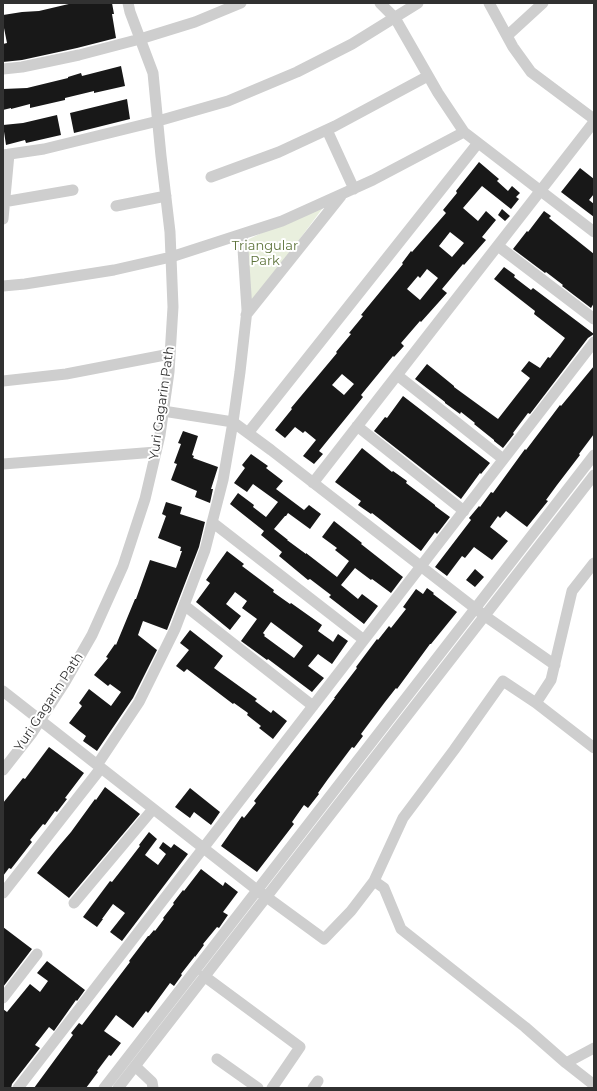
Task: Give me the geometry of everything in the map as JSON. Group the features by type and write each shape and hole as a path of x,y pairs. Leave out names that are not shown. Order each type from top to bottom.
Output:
{"street":[{"name":"Yuri Gagarin Path","path":"3,770 32,733 65,682 92,635 123,566 145,499 160,435 170,354 173,307 170,232 153,73 128,3"},
{"path":"3,69 22,67 79,55 140,39 195,22 241,3"},
{"path":"380,3 395,18 428,76 464,132 594,232"},
{"path":"3,219 6,154 44,149 158,121 228,101 297,72 352,44 418,3"},
{"path":"489,3 513,47 530,72 594,119"},
{"path":"507,36 543,3"},
{"path":"211,177 279,152 327,130 428,76"},
{"path":"313,483 594,122"},
{"path":"327,130 354,189"},
{"path":"3,286 114,270 171,257 282,221 373,180 464,132"},
{"path":"248,433 478,143"},
{"path":"4,202 73,190"},
{"path":"246,315 343,194"},
{"path":"116,206 166,196"},
{"path":"3,893 99,766 139,702 176,629 205,550 223,480 240,372 247,310 242,234"},
{"path":"498,246 594,319"},
{"path":"18,1088 594,342"},
{"path":"3,381 66,374 170,354"},
{"path":"397,375 503,459"},
{"path":"163,411 233,422 485,616 555,665"},
{"path":"357,426 464,511"},
{"path":"3,464 156,452"},
{"path":"118,1088 204,976 262,893 475,608 594,454"},
{"path":"104,1088 485,616 594,475"},
{"path":"212,522 364,640"},
{"path":"536,703 551,680 572,591 594,563"},
{"path":"184,605 312,706"},
{"path":"3,691 203,848 324,939 351,911 374,881 403,818 503,681 536,703 594,748"},
{"path":"74,904 153,809"},
{"path":"374,881 384,888 401,929 525,1026 566,1063 594,1085"},
{"path":"3,998 37,954"},
{"path":"204,976 300,1047 272,1088"},
{"path":"566,1063 594,1048"},
{"path":"217,1059 258,1088"},
{"path":"135,1066 152,1082 153,1088"}],"green space":[{"name":"Triangular Park","path":"328,201 247,310 247,240"}],"building":[{"path":"73,3 112,3 114,14 112,14 116,38 22,60 3,62 3,44 7,43 3,15 39,11"},
{"path":"121,66 125,86 94,93 94,91 65,98 65,100 30,108 30,104 3,110 3,89 27,88 68,78 81,73 82,76"},
{"path":"127,99 130,119 74,133 70,113"},
{"path":"57,115 61,135 26,143 25,140 6,145 3,125 23,123"},
{"path":"479,162 499,179 497,181 508,191 512,186 520,193 516,197 519,199 511,209 482,186 463,208 478,221 486,211 496,220 482,237 486,240 442,289 447,293 401,343 404,346 394,357 393,356 361,395 363,397 319,451 323,454 314,464 303,456 316,440 305,431 303,433 295,427 285,438 275,430 292,409 291,408 337,353 336,352 351,334 349,333 363,316 361,315 403,264 402,263 411,251 412,252 446,213 443,210 457,193 456,191","holes":["450,232 464,243 452,257 439,246","427,269 438,278 420,300 407,289 418,276 420,278","342,374 354,384 344,395 332,385"]},
{"path":"580,168 594,179 594,194 589,200 594,204 594,217 561,192"},
{"path":"502,209 510,216 505,221 498,215"},
{"path":"544,211 551,216 549,218 594,254 594,303 591,308 546,272 545,273 513,249"},
{"path":"504,267 531,290 533,288 594,334 588,338 530,414 528,413 503,448 461,412 460,414 415,379 427,364 454,387 498,419 530,378 521,371 529,361 540,368 548,357 550,358 565,338 534,314 535,311 494,279"},
{"path":"594,366 594,434 546,500 548,501 527,527 506,511 500,518 498,516 490,527 508,541 492,560 474,547 465,558 462,556 447,576 435,567 471,520 469,518 479,506 480,507 491,492 493,493 525,449 526,450 560,405 561,406"},
{"path":"403,396 490,463 481,474 480,473 461,499 374,431 385,417 387,418"},
{"path":"183,431 198,436 192,455 194,456 193,458 218,467 211,489 213,489 210,503 195,497 197,491 171,480 177,464 174,463 181,444 178,443"},
{"path":"362,448 392,472 393,471 407,481 406,483 450,517 437,534 435,532 421,551 372,513 371,514 358,505 361,501 335,482"},
{"path":"251,454 268,466 266,468 283,481 276,489 304,510 309,505 321,514 310,529 288,513 274,529 287,540 337,577 349,561 335,550 337,548 322,537 334,521 403,577 391,593 355,568 341,585 358,599 362,594 378,606 364,624 329,597 331,595 310,579 308,580 279,556 282,552 261,535 264,531 230,504 238,493 254,505 253,507 266,517 278,502 253,484 247,492 234,483 245,468 242,465"},
{"path":"166,502 182,507 180,514 205,522 199,547 167,630 143,621 138,635 157,650 133,698 97,751 83,741 86,736 69,723 82,706 79,703 89,689 111,706 121,692 110,684 108,686 94,675 108,658 106,657 115,644 116,645 136,599 150,560 176,568 182,551 180,551 181,547 158,538 166,516 162,514"},
{"path":"227,551 244,564 242,566 274,590 273,592 322,625 318,631 333,642 338,634 348,641 332,664 318,654 308,666 324,678 312,692 241,641 257,619 242,608 247,601 235,592 226,604 241,616 230,630 196,602 210,583 206,580","holes":["271,622 303,646 294,658 264,636 265,635 263,633"]},
{"path":"475,569 484,577 475,587 466,580"},
{"path":"427,588 457,612 430,644 397,689 396,688 385,702 361,734 363,736 354,748 352,747 308,808 304,805 292,822 294,824 257,872 221,846 242,816 244,818 256,803 254,801 335,698 377,639 378,640 389,626 391,628 406,609 403,607 416,589 423,594"},
{"path":"190,630 223,656 214,668 257,699 255,701 271,713 273,710 287,721 273,739 259,728 261,726 247,715 248,713 234,703 233,704 187,669 184,672 176,666 189,650 180,643"},
{"path":"49,747 84,773 65,798 67,799 57,812 55,811 45,825 43,824 30,840 32,842 11,869 9,868 3,876 3,803 23,778 25,779"},
{"path":"105,787 140,814 69,898 37,873 71,832"},
{"path":"190,788 220,812 211,825 194,812 190,818 175,807"},
{"path":"149,832 157,839 145,855 158,865 166,854 159,848 163,842 171,848 174,844 188,854 122,941 110,932 125,913 113,904 97,927 83,917 110,881 112,882 123,868"},
{"path":"201,869 223,886 225,882 238,892 223,912 228,915 219,928 217,927 203,944 204,945 181,974 182,975 174,986 170,983 148,1013 146,1011 133,1028 116,1015 104,1031 121,1043 111,1056 109,1055 86,1088 34,1088 73,1035 71,1033 79,1023 82,1025 148,936 154,930 155,931 164,919 163,918 174,904 173,903"},
{"path":"3,927 32,949 3,987"},
{"path":"47,961 85,990 54,1031 49,1027 35,1045 40,1048 12,1084 11,1088 3,1088 3,1009 7,1012 30,984 40,992 48,981 37,973"}]}
